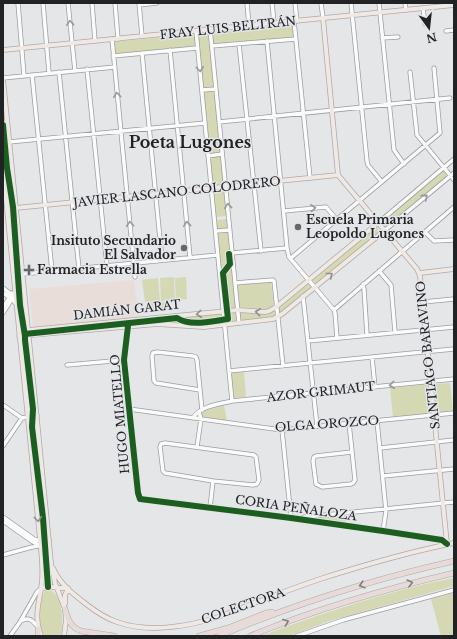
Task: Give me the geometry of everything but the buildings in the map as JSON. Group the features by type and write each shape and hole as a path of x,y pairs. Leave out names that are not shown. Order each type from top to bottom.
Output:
{"highway":[{"path":"219,636 323,597 377,580 454,561"},
{"path":"250,636 296,618 339,604 396,587 454,573"},
{"path":"65,608 70,623 76,629 114,636"},
{"path":"199,636 228,628 266,614 289,609"},
{"path":"38,628 38,636"}],"main road":[{"name":"FRAY LUIS BELTRÁN","path":"3,50 380,13 423,8 431,5 454,5"},
{"path":"323,18 338,175"},
{"path":"3,79 37,418 33,427 37,450 42,463 52,575 65,608"},
{"path":"3,169 15,287 13,297 16,304 19,331 40,543 42,571 37,621 41,636"},
{"name":"JAVIER LASCANO COLODRERO","path":"16,208 338,175"},
{"name":"SANTIAGO BARAVINO","path":"338,175 420,273 447,544"},
{"path":"3,176 8,184 10,204 16,208"},
{"path":"8,216 10,210 16,208"},
{"name":"DAMIÁN GARAT","path":"19,331 223,311 268,311 276,307 378,223"},
{"name":"DAMIÁN GARAT","path":"19,336 160,324 200,327 273,319 282,314 384,231"},
{"path":"420,273 454,269"},
{"path":"24,382 28,389 30,411 37,418"},
{"path":"29,427 30,423 37,418"},
{"name":"COLECTORA","path":"51,562 58,577 69,589 100,614 121,624 142,627 160,627 177,626 217,617 350,570 454,542"},
{"path":"41,589 48,587 69,589 66,593 66,624 64,636"}],"street":[{"path":"18,3 24,76"},
{"path":"43,3 50,73"},
{"path":"68,3 74,71"},
{"path":"92,3 96,41"},
{"path":"115,3 118,39"},
{"path":"142,36 139,4 157,3"},
{"path":"247,3 249,26"},
{"path":"272,3 274,23"},
{"path":"295,3 296,39 310,178"},
{"path":"321,3 323,18"},
{"path":"350,3 367,161 368,165 382,182"},
{"path":"379,3 394,150 404,164"},
{"path":"405,3 406,10"},
{"path":"423,8 425,24"},
{"path":"210,29 239,323"},
{"path":"446,31 454,30"},
{"path":"196,31 232,401"},
{"path":"382,38 398,37"},
{"path":"112,39 135,277"},
{"name":"FRAY LUIS BELTRÁN","path":"212,46 296,39"},
{"path":"267,41 288,255 334,310 337,338"},
{"path":"239,44 260,251"},
{"name":"FRAY LUIS BELTRÁN","path":"113,56 197,48"},
{"path":"170,50 190,257"},
{"path":"142,53 162,260"},
{"path":"3,79 114,67"},
{"path":"291,258 439,135 440,132 434,68"},
{"path":"87,70 107,266"},
{"path":"59,72 79,269"},
{"path":"410,72 416,133 454,180"},
{"path":"32,75 52,271"},
{"path":"202,90 216,89"},
{"path":"219,122 450,98"},
{"path":"9,142 205,123"},
{"path":"208,156 222,154"},
{"name":"DAMIÁN GARAT","path":"378,223 454,158"},
{"name":"DAMIÁN GARAT","path":"384,231 454,173"},
{"path":"284,211 326,207 337,220"},
{"path":"334,310 362,284 454,208"},
{"path":"216,231 230,230"},
{"path":"425,232 434,242 454,240"},
{"path":"232,253 287,248"},
{"path":"22,274 218,255"},
{"path":"379,270 391,286 396,332"},
{"path":"235,283 273,280 283,366"},
{"path":"3,308 22,287 23,281"},
{"path":"362,284 364,289 367,335"},
{"path":"3,288 22,303 27,314"},
{"path":"3,293 13,297"},
{"path":"304,296 318,426"},
{"path":"3,313 13,297"},
{"path":"424,302 454,299"},
{"path":"141,319 142,325"},
{"name":"HUGO MIATELLO","path":"128,326 124,360 138,494 140,500"},
{"path":"308,341 454,327"},
{"path":"229,371 454,349"},
{"path":"197,447 201,419 200,390 197,360 195,356 157,352 153,353 154,381 156,383 200,390"},
{"path":"372,357 374,387"},
{"path":"68,366 124,360"},
{"name":"AZOR GRIMAUT","path":"192,418 200,411 232,401 454,379"},
{"path":"3,405 22,418 28,417"},
{"name":"OLGA OROZCO","path":"129,410 282,430 454,413"},
{"path":"3,446 22,418"},
{"path":"377,421 386,508 383,531"},
{"path":"349,424 352,452 355,480 351,484 322,487 316,484 314,460 316,456 352,452"},
{"path":"282,430 291,518"},
{"path":"380,448 454,440"},
{"path":"162,443 197,447 254,455 256,457 259,480 257,484 253,485 213,481 166,474 164,472 160,447 162,443"},
{"path":"383,476 454,469"},
{"path":"210,508 213,481"},
{"name":"CORIA PEÑALOZA","path":"140,500 291,518 383,531 442,540 447,544"},
{"path":"297,519 386,508 454,502"},
{"path":"3,517 40,543"},
{"path":"3,521 32,542 40,543"},
{"path":"3,556 40,543 49,542"},
{"path":"10,636 34,599 36,593 41,589"},
{"path":"297,636 343,620 454,590"},
{"path":"20,622 25,619 30,619 38,628"}],"shaded area":[{"path":"134,280 139,317 33,327 29,289"}],"green space":[{"path":"293,24 294,37 213,45 212,33"},
{"path":"209,32 214,87 203,89 197,34"},
{"path":"195,34 196,46 115,54 113,42"},
{"path":"215,91 221,153 209,155 203,92"},
{"path":"3,99 13,203 11,201 3,148"},
{"path":"221,156 224,185 212,186 209,157"},
{"path":"444,171 447,176 385,227 381,222"},
{"path":"225,189 227,216 215,217 213,190"},
{"path":"15,210 20,277 20,285 17,288 10,216 12,211"},
{"path":"227,219 236,308 225,309 216,220"},
{"path":"376,226 380,231 316,284 312,280"},
{"path":"174,277 175,300 161,301 160,278"},
{"path":"186,277 187,299 176,300 175,278"},
{"path":"158,278 160,301 145,302 142,280"},
{"path":"271,282 274,306 266,310 240,307 237,285"},
{"path":"308,283 312,288 280,314 279,306"},
{"path":"19,302 21,303 25,315 26,329 22,328"},
{"path":"157,302 158,311 149,312 148,303"},
{"path":"158,302 167,302 167,311 159,311"},
{"path":"275,310 276,316 240,321 240,312"},
{"path":"234,311 236,313 237,321 227,323 225,315 226,312"},
{"path":"220,313 222,315 222,324 205,326 169,323 31,333 31,332"},
{"path":"23,339 26,339 27,341 34,414 31,410 29,388 25,373"},
{"path":"244,372 246,397 235,398 231,375 232,373"},
{"path":"450,383 453,411 436,413 433,384"},
{"path":"429,384 432,414 393,417 390,388"},
{"path":"224,405 227,421 205,418 202,416 202,413 205,411"},
{"path":"32,422 36,451 39,460 45,517 44,534 42,538 31,428"},
{"path":"347,513 345,525 301,519"},
{"path":"43,549 46,549 47,551 49,573 53,586 44,586"},
{"path":"454,578 454,586 329,621 289,636 261,636 358,603 430,583"},
{"path":"49,589 54,593 60,604 62,617 61,636 44,636 42,630 40,619 41,604 44,592"},
{"path":"454,593 454,636 441,636 431,599"}],"cycle path":[{"path":"3,125 7,168 13,207 20,305 33,409 32,427 43,518 48,587"},
{"path":"25,334 177,318 183,321 195,323 228,319 223,273 230,264 229,254"},
{"path":"128,326 124,360 138,493 140,499 383,531 442,540 447,544"}],"place":[{"name":"Escuela Primaria Leopoldo Lugones","path":"298,227"},
{"name":"Insituto Secundario El Salvador","path":"184,248"},
{"name":"Farmacia Estrella","path":"29,270"}],"district":[{"name":"Poeta Lugones","path":"190,142"}]}
